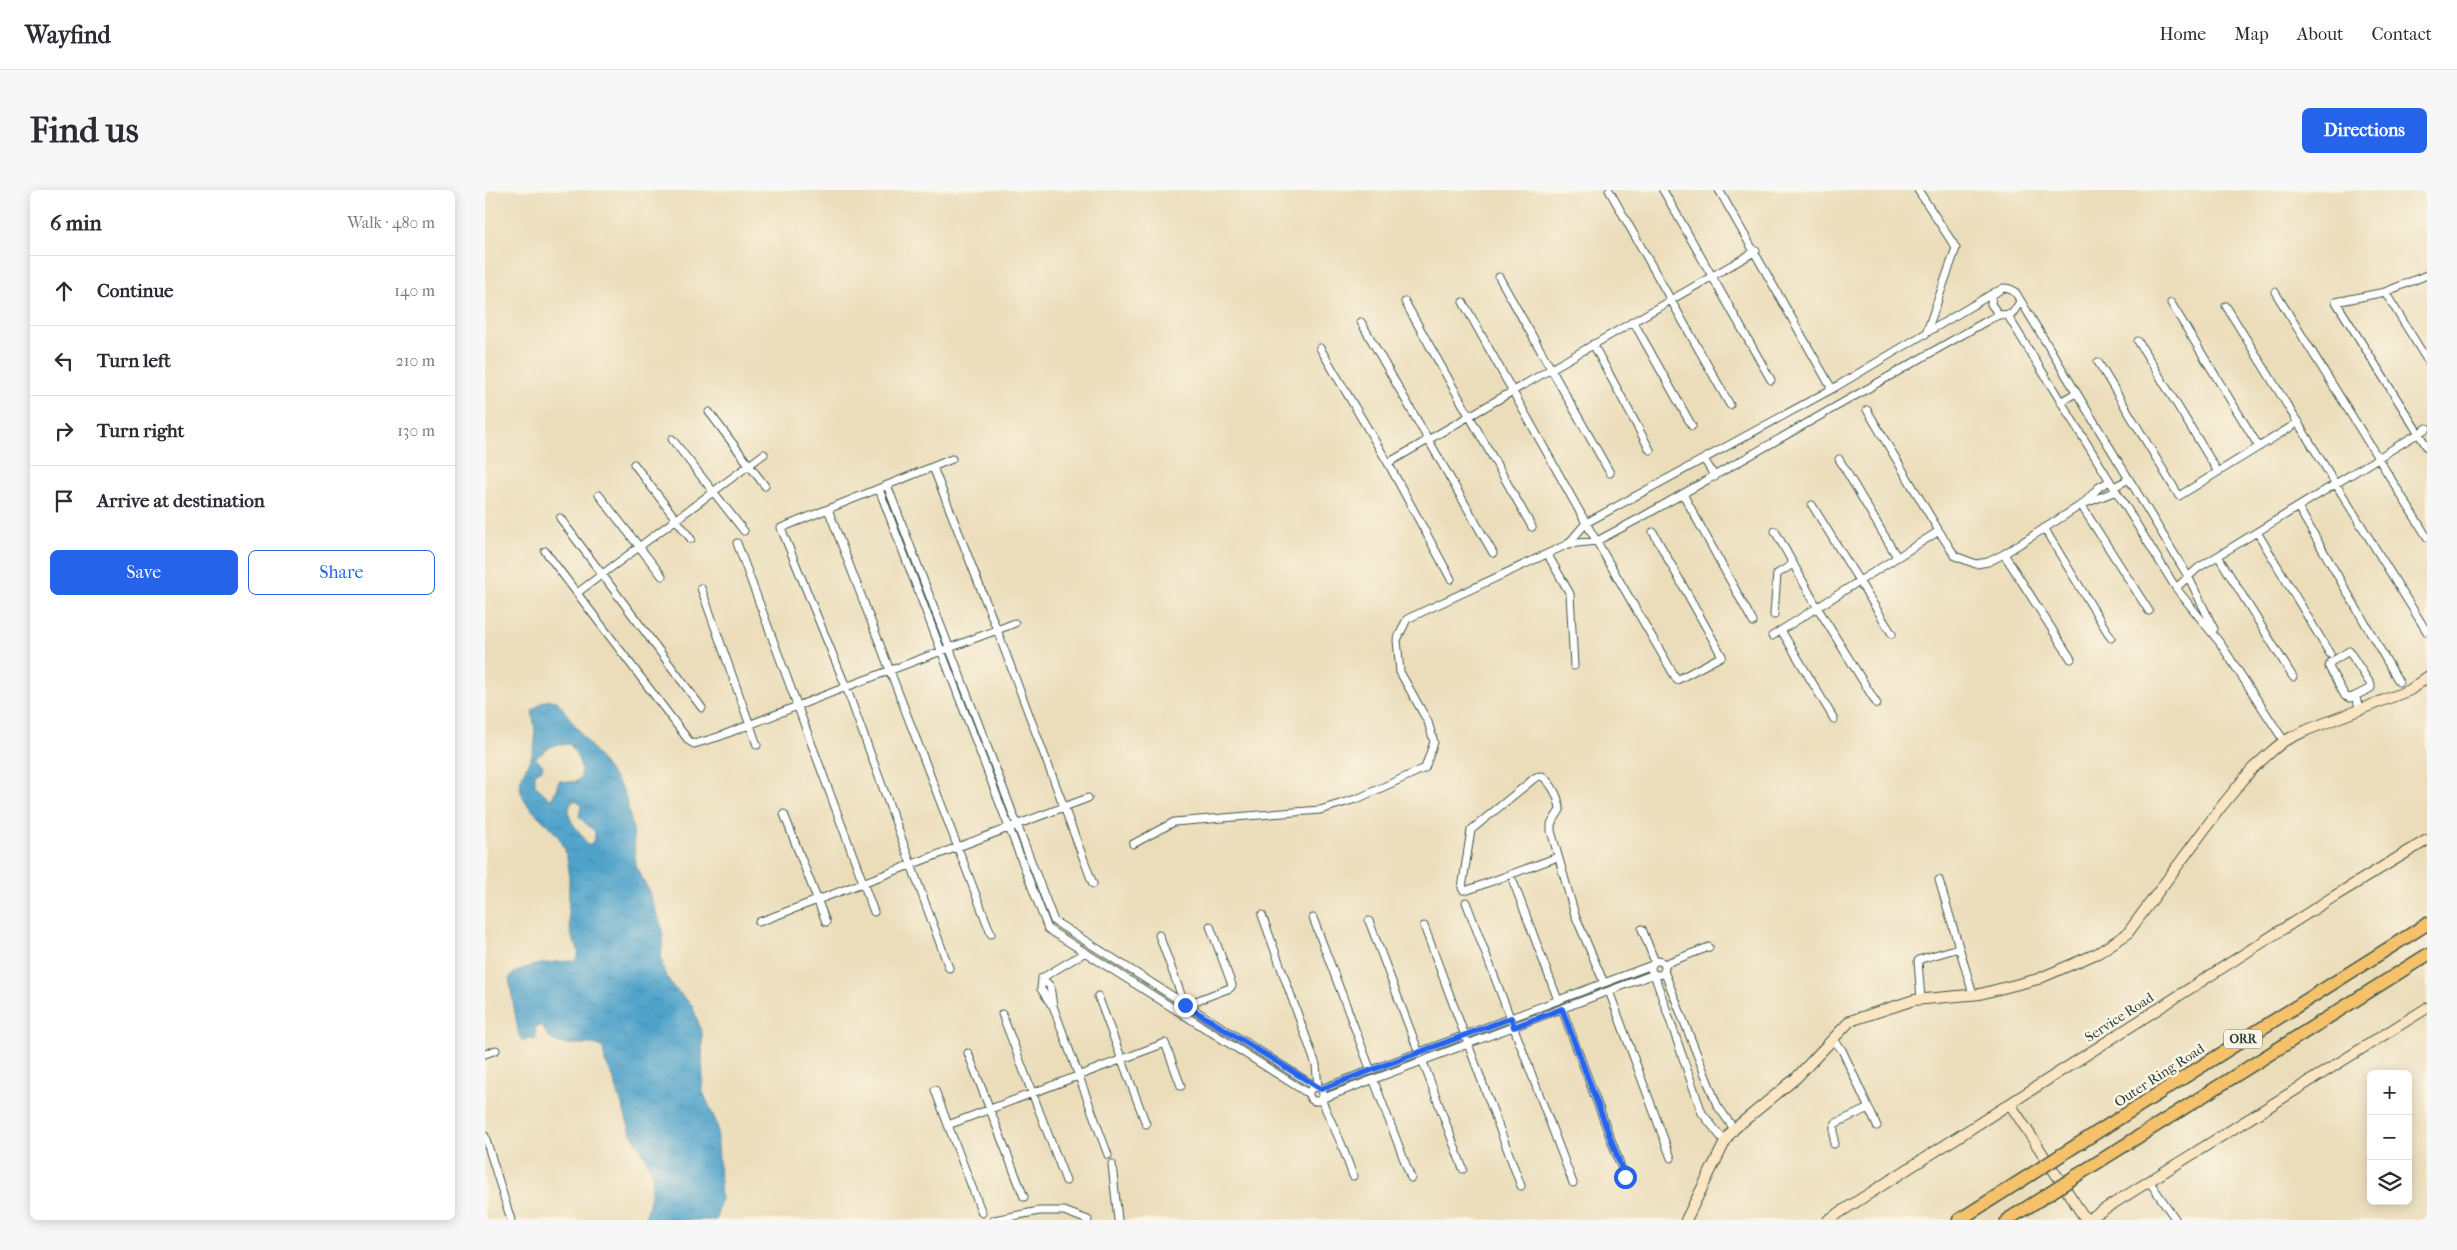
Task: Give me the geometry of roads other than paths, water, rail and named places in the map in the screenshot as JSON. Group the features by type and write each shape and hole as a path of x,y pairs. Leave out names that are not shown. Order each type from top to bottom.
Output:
{"highway":[{"name":"Outer Ring Road","path":"1959,1220 2427,924"},
{"name":"ORR","path":"2007,1220 2427,955"}],"main road":[{"path":"1686,1220 1725,1142 1734,1129 1796,1078 1850,1021 1921,999 1973,994 2038,979 2098,952 2127,934 2221,807 2257,764 2285,741 2409,690 2427,677"},
{"name":"Service Road","path":"1828,1220 2333,897 2427,840"},
{"path":"2010,1104 2087,1220 2427,1008"}],"street":[{"path":"1609,190 1730,405"},
{"path":"1663,190 1771,380"},
{"path":"1719,190 1756,251 1832,389"},
{"path":"1918,190 1956,248 1926,335"},
{"path":"1388,462 1756,251"},
{"path":"2427,275 2385,292 2336,302 2427,448"},
{"path":"1499,276 1610,473"},
{"path":"1133,844 1174,822 1320,810 1359,798 1425,768 1434,742 1427,722 1400,672 1397,640 1407,619 1549,555 1568,544 1586,523 1832,389 1926,335 1995,292 2009,288 2019,297 2189,578 2221,643"},
{"path":"1995,292 1991,304 1999,315"},
{"path":"2275,292 2427,537"},
{"path":"2385,292 2427,360"},
{"path":"1568,544 1597,541 1715,477 1999,315 2008,316 2019,307 2019,297"},
{"path":"1405,302 1532,527"},
{"path":"1463,302 1586,523 1677,680 1722,656 1653,532"},
{"path":"2171,303 2259,447"},
{"path":"2226,306 2337,483 2427,632"},
{"path":"2008,316 2177,588 2221,643 2285,741"},
{"path":"1633,321 1692,426"},
{"path":"1361,322 1493,553"},
{"path":"2139,341 2218,472"},
{"path":"1593,344 1650,450"},
{"path":"1320,348 1388,462 1451,579"},
{"path":"2098,362 2179,496 2299,422"},
{"path":"2060,402 2076,393"},
{"path":"1867,410 1955,556 1964,561 1977,564 1988,562 2113,486 2129,479"},
{"path":"709,412 765,486"},
{"path":"2177,588 2198,568 2427,428"},
{"path":"672,439 744,531"},
{"path":"577,593 764,454"},
{"path":"949,968 846,687 781,528 952,459"},
{"path":"1704,459 1715,477"},
{"path":"1839,459 1897,557"},
{"path":"634,464 691,538"},
{"path":"933,467 1093,884"},
{"path":"887,485 1051,916 1057,925 1318,1088 1323,1094 1321,1099 1341,1143 1353,1176"},
{"path":"2081,505 2099,487 2113,486"},
{"path":"879,489 1048,929 1309,1094 1313,1100 1374,1081 1654,974 1660,975 1664,968 1709,947"},
{"path":"1683,494 1753,622"},
{"path":"599,495 662,576"},
{"path":"1812,505 1892,634"},
{"path":"2081,505 2149,611"},
{"path":"2298,507 2399,682"},
{"path":"828,509 991,934"},
{"path":"560,518 702,708"},
{"path":"2044,528 2111,638"},
{"path":"1772,636 1939,531"},
{"path":"1775,532 1817,607 1877,704"},
{"path":"2257,532 2330,654"},
{"path":"737,543 796,707 874,912"},
{"path":"545,551 689,741 694,744 705,742 1015,623"},
{"path":"2004,554 2071,659"},
{"path":"1549,555 1570,594 1574,666"},
{"path":"2218,556 2293,677"},
{"path":"1774,615 1777,574 1793,564"},
{"path":"701,588 757,745"},
{"path":"1781,630 1834,718"},
{"path":"2349,651 2371,685 2371,688 2355,696 2350,698 2345,696 2329,667 2331,662 2349,651"},
{"path":"2355,696 2360,709"},
{"path":"1558,857 1469,890 1463,890 1462,888 1471,830 1540,776 1551,784 1559,805 1560,810 1551,827 1558,857 1575,915 1604,983"},
{"path":"759,922 862,881 1089,798"},
{"path":"784,814 826,922"},
{"path":"1939,880 1973,994"},
{"path":"1513,881 1558,1000"},
{"path":"1466,902 1573,1183"},
{"path":"1262,915 1316,1065 1318,1088"},
{"path":"1313,918 1371,1071"},
{"path":"1369,920 1419,1053"},
{"path":"1185,1005 1230,988 1232,985 1210,926"},
{"path":"1423,926 1521,1186"},
{"path":"1642,929 1653,963 1651,971 1654,974 1702,1113 1725,1142"},
{"path":"1159,935 1185,1005"},
{"path":"1921,999 1918,961 1921,958 1959,948"},
{"path":"1084,953 1042,978 1050,986 1053,1006 1108,1155"},
{"path":"1309,1094 1311,1089 1371,1071 1653,963 1661,962 1717,1105 1734,1129"},
{"path":"1609,991 1671,1158"},
{"path":"1098,996 1146,1124"},
{"path":"1562,1009 1625,1177"},
{"path":"1002,1014 1034,1093 1066,1181"},
{"path":"1833,1038 1842,1050 1877,1126"},
{"path":"949,1125 1165,1043 1181,1086"},
{"path":"485,1054 496,1050"},
{"path":"968,1053 1024,1198"},
{"path":"1423,1062 1463,1169"},
{"path":"1374,1081 1411,1178"},
{"path":"935,1090 981,1214"},
{"path":"1835,1144 1834,1126 1836,1122 1869,1108"},
{"path":"485,1136 511,1220"},
{"path":"1112,1164 1118,1220"},
{"path":"2149,1181 2176,1220"},
{"path":"994,1220 1039,1211 1056,1211 1088,1220"}],"water":[{"path":"557,701 624,791 633,829 636,866 647,887 661,925 663,937 661,957 664,972 673,987 692,1005 702,1033 703,1092 717,1124 721,1198 716,1220 645,1220 651,1196 652,1175 646,1158 631,1133 612,1074 605,1062 603,1048 591,1044 562,1044 556,1042 550,1038 541,1025 535,1027 536,1040 528,1038 523,1041 519,1036 509,978 514,973 530,966 575,961 578,955 578,949 572,937 570,925 569,877 566,854 558,836 534,813 524,800 520,786 535,744 532,711 542,702","holes":["570,744 581,766 581,777 571,782 559,781 553,797 550,799 535,785 535,773 542,769 543,765 535,758 552,746","576,801 581,805 579,817 595,832 595,838 590,846 569,815 572,802"]}]}
